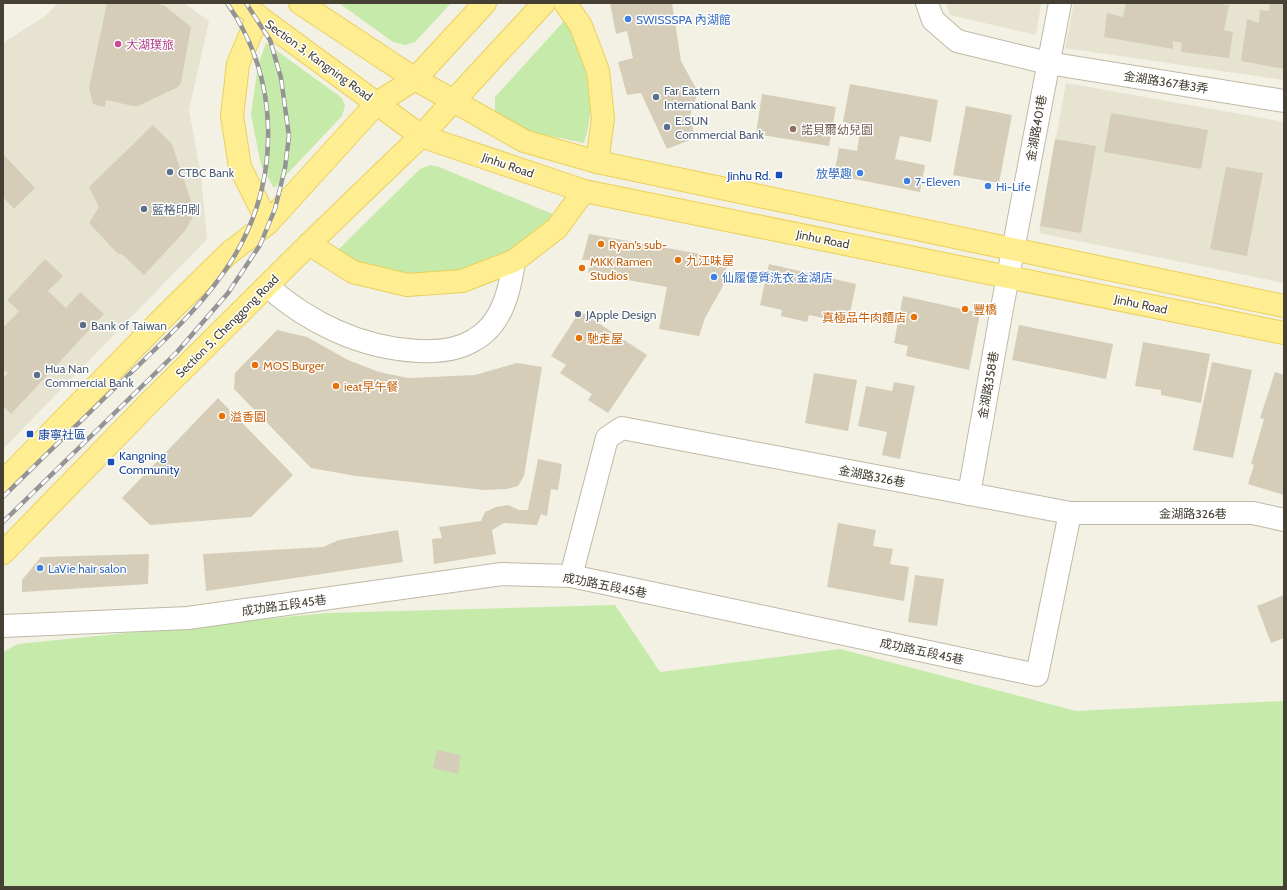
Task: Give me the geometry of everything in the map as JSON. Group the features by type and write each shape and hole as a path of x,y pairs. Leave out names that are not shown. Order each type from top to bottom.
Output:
{"main road":[{"name":"Section 3, Kangning Road","path":"240,3 378,103"},
{"path":"300,3 415,79 524,140 597,162 1284,306"},
{"path":"3,482 197,284 229,253 268,223 378,103 415,79 485,3"},
{"name":"Section 5, Chenggong Road","path":"3,553 148,404 309,244 421,136 544,3"},
{"path":"565,3 581,26 598,71 603,119 597,162"},
{"path":"258,16 238,64 232,116 240,167 268,223"},
{"name":"Jinhu Road","path":"378,103 421,136 584,191 1284,333"},
{"path":"309,244 353,272 407,285 462,281 514,261 557,228 584,191"}],"street":[{"name":"金湖路367巷3弄","path":"928,3 933,20 957,40 1048,63 1284,101"},
{"name":"金湖路401巷","path":"1008,276 1060,3"},
{"path":"267,286 286,303 334,331 372,345 397,350 430,351 453,348 475,340 489,327 506,300 511,284 514,261"},
{"name":"金湖路358巷","path":"968,494 1008,276"},
{"name":"金湖路326巷","path":"571,576 607,438 622,428 1070,513 1253,513 1284,520"},
{"name":"成功路五段45巷","path":"3,626 188,618 502,574 571,576 1037,675 1070,513"}],"shaded area":[{"path":"59,3 184,3 209,21 189,110 201,175 207,239 3,449 3,43 45,16"},
{"path":"946,3 1041,3 1036,35 950,15"},
{"path":"1074,3 1284,3 1284,80 1065,48"},
{"path":"1066,83 1284,122 1284,283 1039,233"}],"green space":[{"path":"339,3 451,3 415,42 405,45 393,42"},
{"path":"564,21 570,27 580,49 587,77 590,116 584,143 531,132 512,125 495,112 495,97"},
{"path":"266,43 342,98 345,106 342,116 274,188 261,165 251,115 258,65"},
{"path":"430,165 439,167 555,215 531,239 485,267 406,280 341,256 339,249 420,169"},
{"path":"615,605 660,672 840,649 1076,711 1284,701 1284,887 3,887 3,652 18,644 327,613"}],"building":[{"path":"107,3 154,3 165,6 191,27 181,83 178,87 138,106 106,100 105,107 93,104 89,88"},
{"path":"610,3 672,3 681,61 698,92 690,116 695,138 667,149 641,93 627,95 618,62 633,58 627,31 616,34"},
{"path":"1126,3 1214,3 1229,5 1224,30 1233,32 1229,58 1181,52 1182,43 1173,41 1173,49 1104,37 1107,13 1123,17"},
{"path":"1270,3 1284,3 1284,69 1241,61 1247,19 1259,23 1260,10 1269,11"},
{"path":"850,84 938,100 931,142 900,136 895,159 925,165 920,192 834,175 839,148 857,151 861,126 843,122"},
{"path":"762,94 836,107 829,146 756,134"},
{"path":"966,106 1012,115 999,183 953,175"},
{"path":"1111,113 1208,130 1201,169 1104,152"},
{"path":"153,125 172,144 194,210 193,217 184,232 144,275 122,254 118,254 89,223 99,207 89,187"},
{"path":"1055,139 1096,146 1081,233 1040,226"},
{"path":"3,154 35,188 14,209 3,197"},
{"path":"1226,167 1263,173 1247,256 1210,249"},
{"path":"589,234 728,259 723,286 705,318 699,336 659,329 667,287 588,273 590,260 582,260"},
{"path":"45,259 63,276 48,291 66,308 80,292 104,314 11,414 3,406 3,378 8,373 3,369 3,325 5,326 19,311 7,300"},
{"path":"769,264 856,284 848,323 809,315 807,322 781,316 782,310 760,305"},
{"path":"903,296 980,313 969,370 906,356 908,346 894,343"},
{"path":"580,311 647,355 608,413 588,400 592,394 560,373 566,365 551,356"},
{"path":"1019,325 1113,344 1106,379 1012,360"},
{"path":"277,330 307,337 348,360 379,372 408,378 475,375 517,363 542,367 524,476 518,486 507,489 484,490 356,476 311,468 234,389 235,373"},
{"path":"1143,342 1210,354 1201,403 1161,395 1161,390 1135,386"},
{"path":"1212,362 1252,370 1233,458 1193,450"},
{"path":"1275,372 1284,375 1284,495 1248,484 1254,465 1251,464 1264,419 1260,418"},
{"path":"814,373 857,380 848,431 805,423"},
{"path":"894,382 915,386 900,459 882,455 887,432 858,426 866,386 892,391"},
{"path":"218,398 293,475 251,517 150,525 122,498"},
{"path":"538,459 562,464 558,490 551,489 547,516 541,514 537,525 504,523 492,530 496,554 434,564 432,539 442,538 439,527 481,521 485,512 496,507 508,505 519,510 528,510"},
{"path":"838,523 876,530 873,546 893,549 890,564 909,567 904,601 827,587"},
{"path":"398,530 403,562 206,591 203,554 323,547 339,540"},
{"path":"149,554 148,584 22,592 22,580 41,557"},
{"path":"915,575 944,579 937,626 908,622"},
{"path":"1284,595 1284,638 1271,643 1257,606"},
{"path":"437,750 461,755 458,774 433,768"}],"railway":[{"path":"3,497 179,326 220,278 232,260 248,229 259,197 266,164 268,131 265,97 257,65 245,33 227,3"},
{"path":"3,522 177,352 228,293 260,245 275,209 285,168 289,136 281,78 270,40 246,3"}],"place":[{"name":"SWISSSPA 內湖館","path":"628,19"},
{"name":"大湖璞旅","path":"118,44"},
{"name":"Far Eastern International Bank","path":"656,97"},
{"name":"E.SUN Commercial Bank","path":"667,127"},
{"name":"諾貝爾幼兒園","path":"793,129"},
{"name":"CTBC Bank","path":"170,172"},
{"name":"放學趣","path":"860,173"},
{"name":"Jinhu Rd.","path":"779,175"},
{"name":"7-Eleven","path":"907,181"},
{"name":"Hi-Life","path":"988,186"},
{"name":"藍格印刷","path":"144,209"},
{"name":"Ryan's sub-","path":"601,244"},
{"name":"九江味屋","path":"678,260"},
{"name":"MKK Ramen Studios","path":"582,268"},
{"name":"仙履優質洗衣 金湖店","path":"714,277"},
{"name":"豐橋","path":"965,309"},
{"name":"JApple Design","path":"578,314"},
{"name":"真極品牛肉麵店","path":"914,317"},
{"name":"Bank of Taiwan","path":"83,325"},
{"name":"馳走屋","path":"579,338"},
{"name":"MOS Burger","path":"255,365"},
{"name":"Hua Nan Commercial Bank","path":"37,375"},
{"name":"ieat早午餐","path":"336,386"},
{"name":"溢香園","path":"222,416"},
{"name":"康寧社區","path":"30,434"},
{"name":"Kangning Community","path":"111,462"},
{"name":"LaVie hair salon","path":"40,568"}]}
